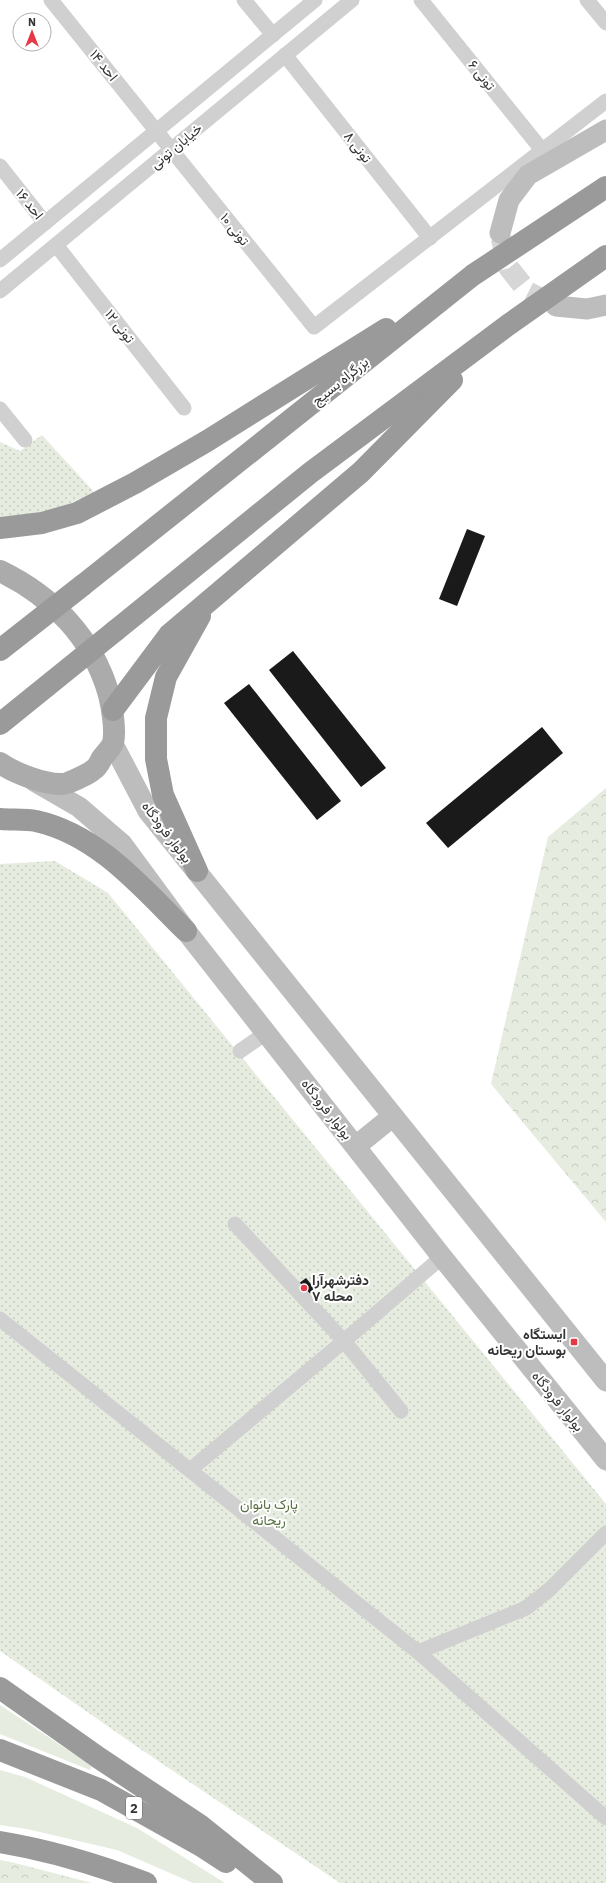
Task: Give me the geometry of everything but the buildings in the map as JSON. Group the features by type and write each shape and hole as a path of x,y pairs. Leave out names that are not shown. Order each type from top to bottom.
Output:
{"highway":[{"name":"بزرگراه بسیج","path":"0,650 473,275 606,187"},
{"path":"0,724 310,473 508,325 606,256"},
{"path":"0,528 42,523 76,513 135,482 207,441 473,275"},
{"path":"113,710 169,635 361,472 508,325"},
{"path":"197,871 163,794 156,760 156,718 166,677 208,601"},
{"path":"0,819 36,821 75,835 113,860 186,931"},
{"path":"0,1688 98,1758 201,1826 272,1883"},
{"name":"2","path":"0,1750 101,1790 203,1847 259,1883"},
{"path":"0,1842 18,1845 111,1869 146,1883"}],"main road":[{"path":"500,233 509,200 528,175 606,130"},
{"path":"556,306 587,309 606,305"},
{"path":"0,571 21,581 41,595 58,609 72,624 94,659 105,682 113,710 113,744 94,770 64,784 30,778 0,763"},
{"name":"بولوار فرودگاه","path":"113,744 148,811 606,1382"},
{"name":"بولوار فرودگاه","path":"30,778 79,807 122,844 186,931 266,1033 442,1257 606,1460"},
{"path":"356,1146 392,1117"}],"street":[{"name":"احد ۱۴","path":"51,0 156,131"},
{"path":"244,0 273,35"},
{"name":"خیابان تونی","path":"0,260 315,0"},
{"name":"خیابان تونی","path":"0,291 352,0"},
{"name":"تونی ۶","path":"421,0 542,150"},
{"path":"587,0 606,23"},
{"name":"تونی ۸","path":"285,55 430,238"},
{"path":"430,238 606,101"},
{"name":"تونی ۱۰","path":"156,131 314,327 430,238"},
{"name":"احد ۱۶","path":"0,166 45,223"},
{"name":"تونی ۱۲","path":"56,245 184,408"},
{"path":"0,409 25,440"},
{"path":"240,1051 266,1033"},
{"path":"235,1224 344,1341 401,1411"},
{"path":"190,1470 442,1257"},
{"path":"0,1319 418,1652 606,1818"},
{"path":"418,1652 526,1608 550,1589 606,1533"}],"green space":[{"path":"42,435 94,492 48,514 0,517 0,442 20,451"},
{"path":"606,788 606,1222 491,1084 548,837"},
{"name":"پارک بانوان ریحانه","path":"55,861 108,893 606,1504 606,1883 340,1883 139,1748 0,1651 0,864"},
{"path":"0,1705 92,1766 90,1770 0,1734"},
{"path":"0,1770 25,1777 137,1828 225,1883 193,1883 117,1850 27,1829 0,1825"},
{"path":"0,1860 11,1862 92,1883 0,1883"}],"tunnel":[{"path":"501,238 509,268 528,292 556,306"}],"place":[{"name":"دفترشهرآرا محله ۷","path":"304,1288"},
{"name":"ایستگاه بوستان ریحانه","path":"574,1342"}]}
